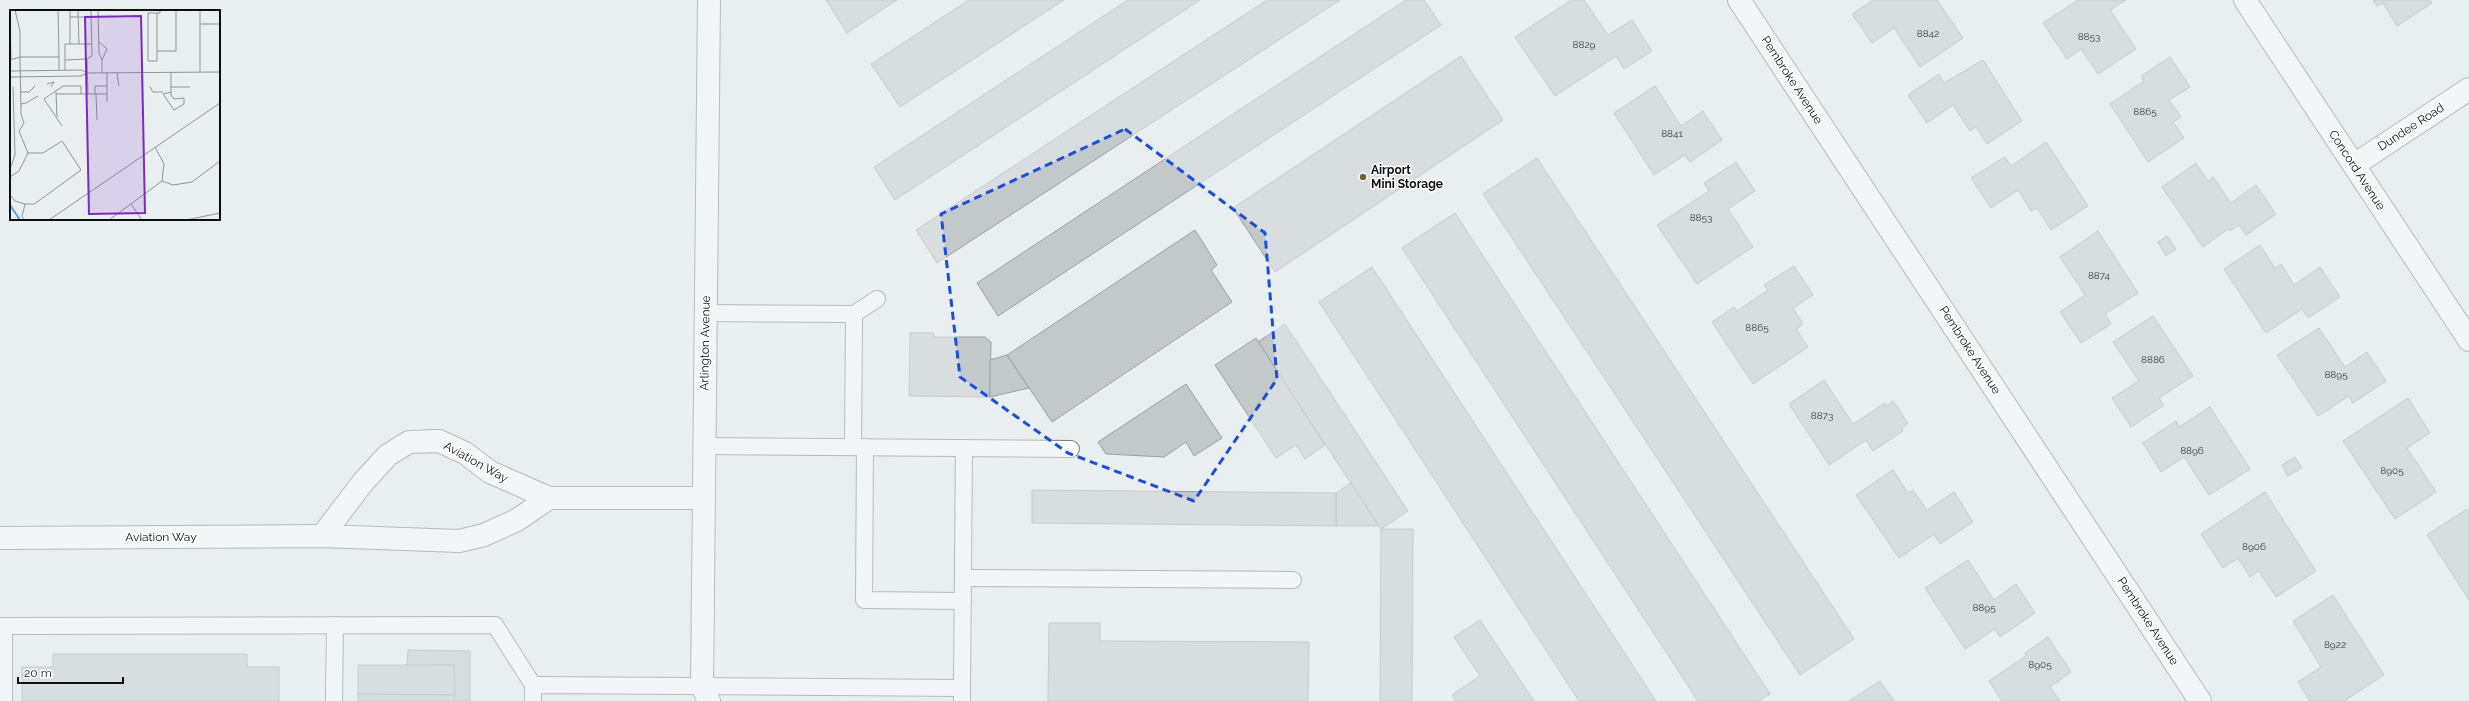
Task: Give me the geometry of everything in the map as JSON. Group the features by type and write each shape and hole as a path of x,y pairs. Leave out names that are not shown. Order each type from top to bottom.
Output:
{"street":[{"name":"Arlington Avenue","path":"702,696 709,0"},
{"name":"Pembroke Avenue","path":"1739,0 2200,701"},
{"name":"Concord Avenue","path":"2245,0 2469,340"},
{"name":"Dundee Road","path":"2354,165 2469,89"},
{"name":"Aviation Way","path":"322,536 364,481 388,455 409,442 439,441 465,453 490,472 549,498 704,498"},
{"name":"Aviation Way","path":"0,538 322,536 459,541 484,535 517,520 549,498"}],"lane":[{"path":"706,313 854,314 877,299"},
{"path":"854,314 864,600 963,601"},
{"path":"704,446 1071,449"},
{"path":"533,685 702,696 962,694 964,448"},
{"path":"963,578 1293,580"},
{"path":"334,701 335,625"},
{"path":"4,701 2,626 335,625 495,625 533,685 532,701"}],"highlighted area":[{"path":"1125,129 1265,233 1277,379 1194,501 1068,453 960,377 941,214"}],"building":[{"path":"826,0 897,0 847,33"},
{"path":"969,0 1064,0 900,107 871,64"},
{"path":"1128,0 1200,0 895,200 874,167"},
{"path":"1267,0 1340,0 937,263 916,230"},
{"path":"1406,0 1424,0 1441,25 998,316 977,283"},
{"path":"1571,0 1584,0 1608,35 1632,20 1652,51 1624,69 1616,56 1555,96 1515,37"},
{"path":"1873,0 1937,0 1963,38 1920,67 1894,28 1872,43 1852,14"},
{"path":"2078,0 2126,0 2110,10 2136,49 2098,74 2081,49 2067,59 2043,23"},
{"path":"2373,0 2430,0 2432,3 2397,26 2383,3 2377,6"},
{"path":"1461,56 1503,120 1275,272 1233,208"},
{"path":"2170,57 2190,87 2169,100 2181,117 2173,122 2184,138 2148,162 2110,104 2144,81 2141,76"},
{"path":"1983,60 2022,121 1987,144 1976,127 1970,131 1953,105 1927,123 1908,95 1939,74 1944,83"},
{"path":"1655,86 1681,126 1703,111 1722,140 1690,162 1685,155 1654,175 1614,113"},
{"path":"2046,142 2088,206 2051,230 2037,208 2031,211 2018,190 1991,208 1971,178 2005,157 2011,166"},
{"path":"1537,158 1854,639 1800,675 1483,194"},
{"path":"1736,162 1755,191 1728,209 1753,247 1697,284 1657,225 1709,191 1704,183"},
{"path":"2196,163 2208,181 2213,177 2231,203 2256,185 2276,214 2246,235 2239,225 2230,231 2228,229 2203,247 2162,187"},
{"path":"1455,213 1770,694 1759,701 1698,701 1402,248"},
{"path":"1195,230 1217,265 1211,270 1232,302 1052,422 1007,355"},
{"path":"2098,231 2138,293 2105,314 2111,324 2081,343 2060,312 2085,295 2060,257"},
{"path":"2167,236 2176,249 2166,256 2158,242"},
{"path":"2260,245 2275,268 2281,264 2294,285 2320,267 2340,297 2308,318 2302,309 2266,333 2224,269"},
{"path":"1794,266 1813,295 1793,308 1803,324 1796,329 1808,347 1753,384 1712,322 1734,307 1737,311 1768,290 1764,285"},
{"path":"1372,267 1656,701 1579,701 1319,302"},
{"path":"2153,316 2193,376 2159,398 2164,405 2131,427 2112,398 2139,381 2113,342"},
{"path":"1285,324 1408,511 1381,529 1258,342"},
{"path":"2319,328 2345,367 2367,352 2386,381 2353,403 2349,396 2318,416 2277,355"},
{"path":"910,333 934,333 934,337 985,337 991,342 990,397 909,396"},
{"path":"1256,338 1325,445 1305,459 1296,445 1276,458 1215,365"},
{"path":"1007,355 1029,388 990,397 990,360"},
{"path":"1824,380 1853,424 1885,403 1887,406 1893,401 1908,423 1902,428 1903,431 1873,451 1866,440 1829,465 1789,404"},
{"path":"1186,384 1222,438 1194,456 1186,442 1164,457 1106,454 1098,442"},
{"path":"2408,398 2430,433 2407,448 2436,492 2395,519 2343,441"},
{"path":"2210,407 2250,469 2209,495 2184,457 2161,472 2143,443 2176,421 2179,427"},
{"path":"2295,457 2302,468 2288,476 2282,465"},
{"path":"1893,470 1908,493 1913,490 1927,510 1954,492 1973,522 1940,544 1934,534 1899,558 1856,495"},
{"path":"1351,483 1379,526 1336,526 1336,493"},
{"path":"1032,490 1336,493 1336,526 1032,523"},
{"path":"2265,492 2316,571 2276,597 2259,571 2250,577 2238,558 2223,568 2201,534"},
{"path":"2467,509 2469,512 2469,600 2427,535"},
{"path":"1381,529 1413,529 1412,701 1380,701"},
{"path":"1968,560 1994,600 2016,584 2035,613 2000,637 1995,629 1965,649 1925,588"},
{"path":"2333,595 2384,675 2344,701 2310,701 2298,682 2321,667 2293,621"},
{"path":"1480,620 1534,701 1456,701 1452,695 1480,676 1454,637"},
{"path":"1049,623 1100,623 1100,641 1309,642 1308,701 1048,701"},
{"path":"2048,637 2071,672 2050,687 2060,701 2002,701 1989,681 2026,656 2025,653"},
{"path":"408,650 470,651 470,701 454,701 454,665 407,666"},
{"path":"53,654 247,654 247,667 279,667 279,701 22,701 22,667 53,667"},
{"path":"358,665 454,665 455,695 358,694"},
{"path":"1880,681 1894,701 1849,701"},
{"path":"358,694 455,695 454,701 358,701"}],"place":[{"name":"Airport Mini Storage","path":"1363,177"}]}
